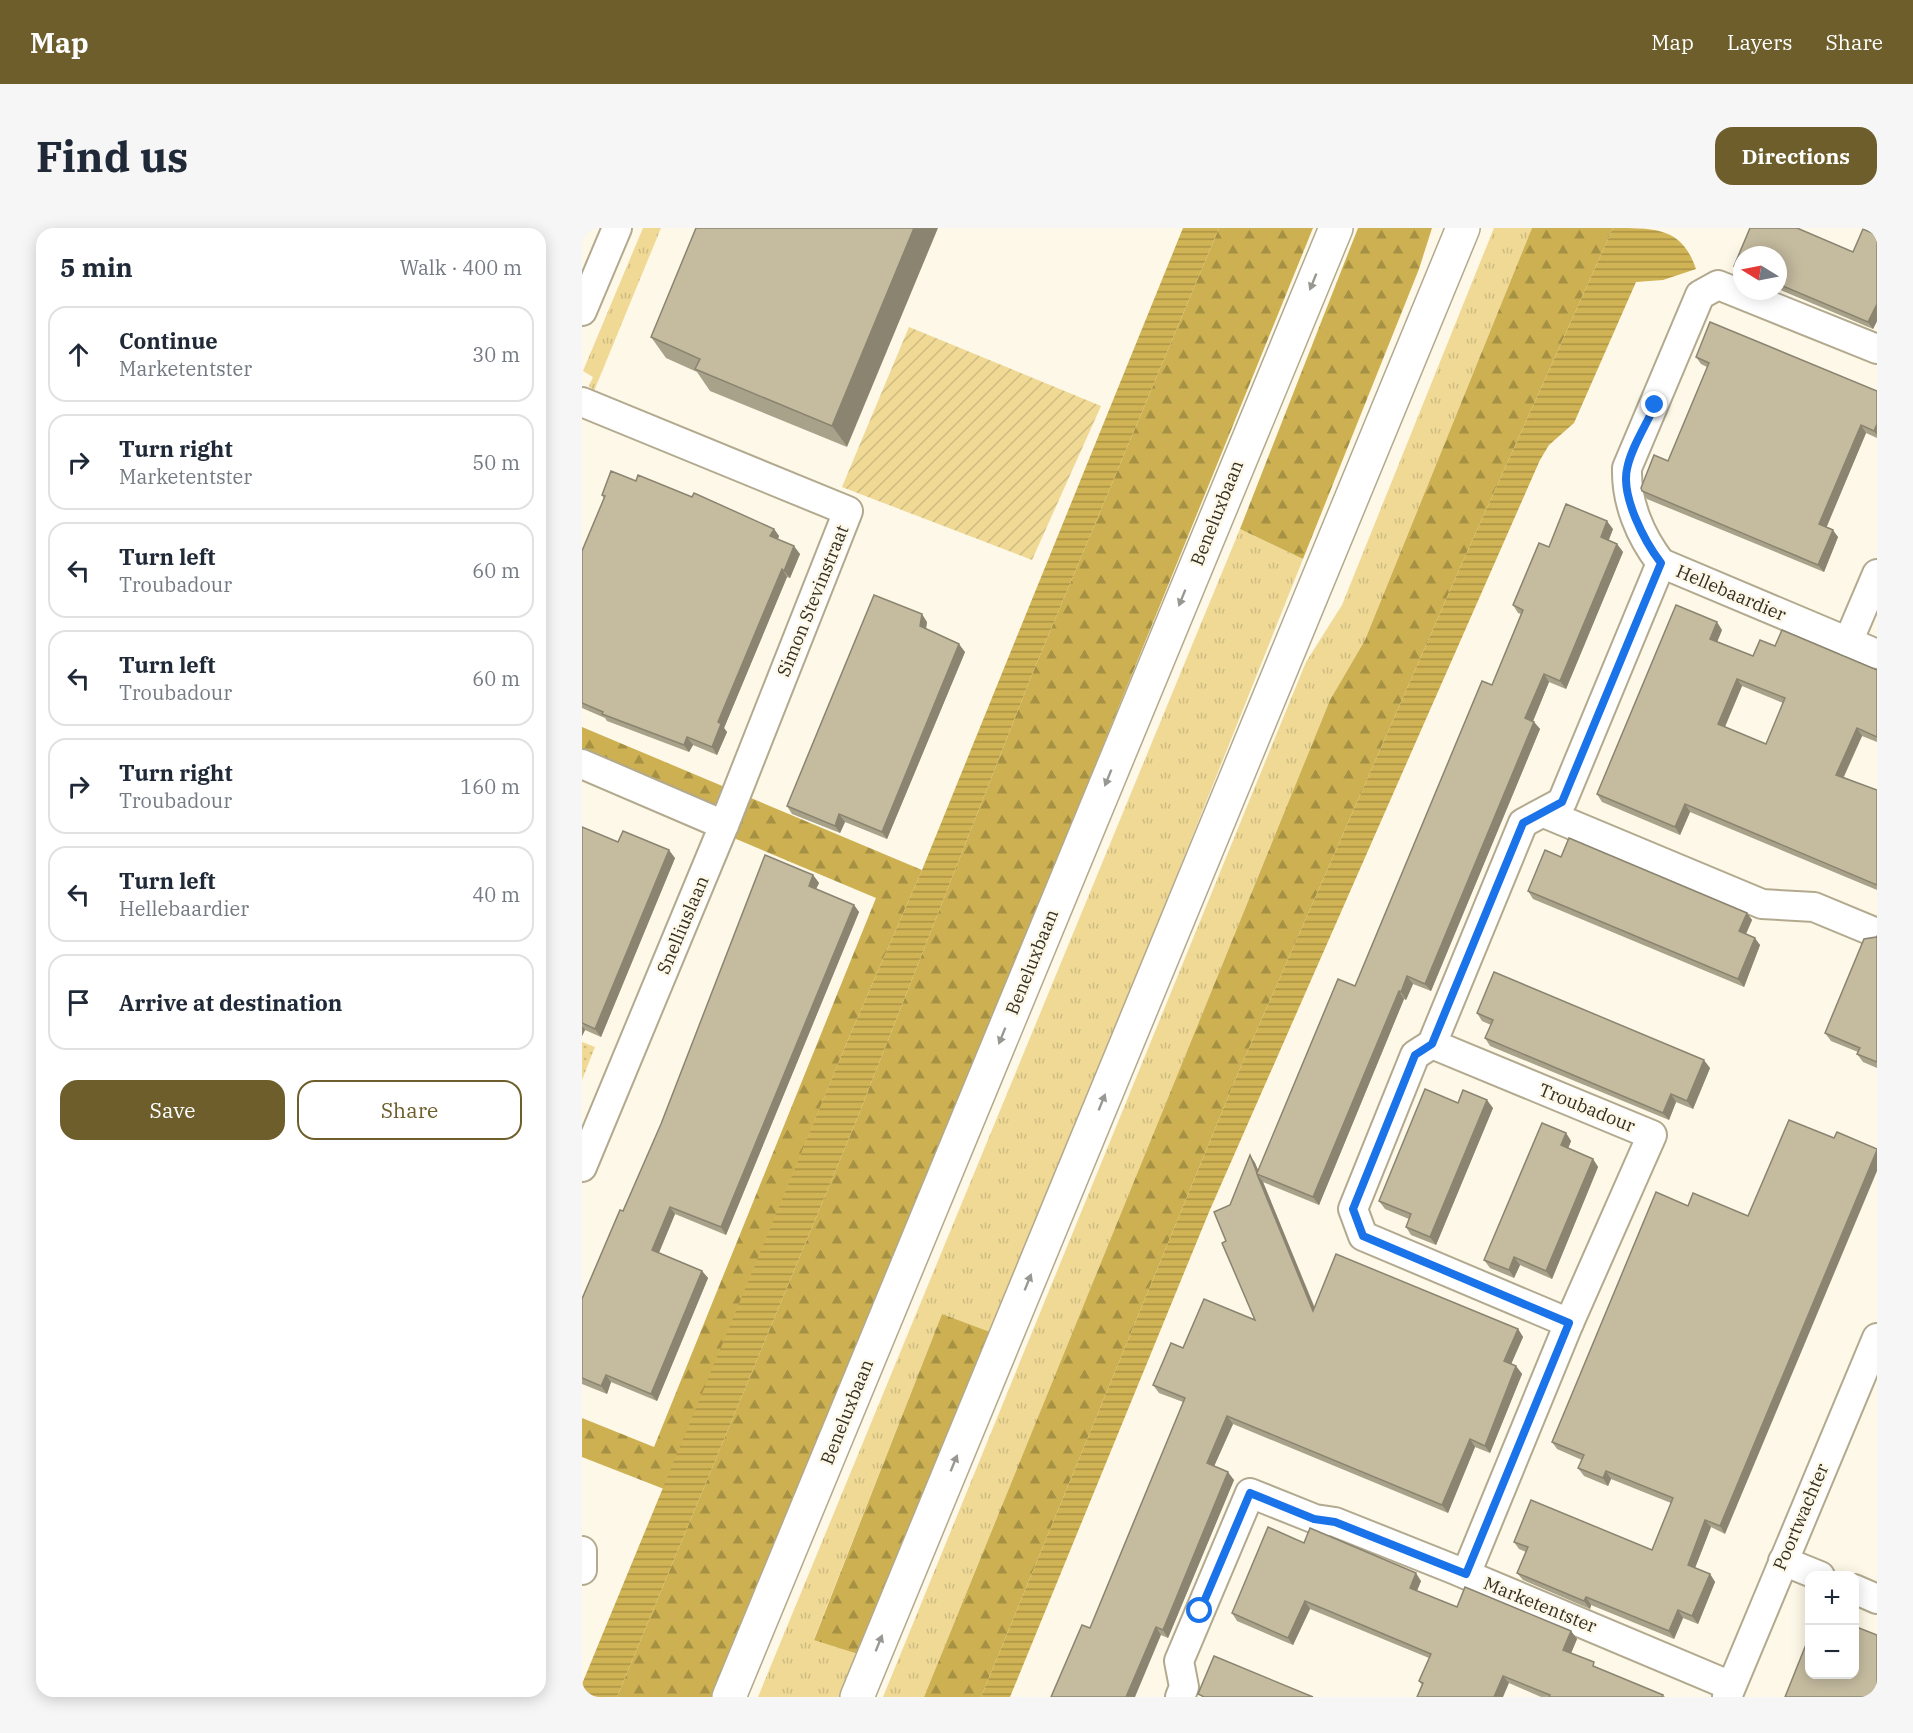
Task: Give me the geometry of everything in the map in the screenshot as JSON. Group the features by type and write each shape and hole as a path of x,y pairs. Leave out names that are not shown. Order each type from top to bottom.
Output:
{"main road":[{"name":"Beneluxbaan","path":"729,1697 1335,228"},
{"path":"857,1697 1463,228"}],"street":[{"path":"582,311 617,228"},
{"name":"Hellebaardier","path":"1877,349 1718,285 1700,295 1627,468 1627,491 1648,546 1661,563 1877,654"},
{"name":"Simon Stevinstraat","path":"582,402 848,511 724,825"},
{"path":"1569,1323 1363,1236 1353,1209 1415,1055 1432,1044 1523,823 1562,802 1661,563"},
{"path":"1848,642 1877,574"},
{"path":"582,764 724,825"},
{"path":"1544,813 1762,904 1814,907 1872,931"},
{"name":"Snelliuslaan","path":"582,1167 724,825"},
{"name":"Troubadour","path":"1432,1044 1652,1135 1569,1323 1466,1574"},
{"name":"Poortwachter","path":"1729,1691 1877,1338"},
{"name":"Marketentster","path":"1180,1697 1184,1687 1179,1661 1250,1493 1314,1519 1335,1522 1466,1574 1729,1691"},
{"path":"582,1551 582,1570"},
{"path":"1783,1561 1809,1571"},
{"path":"1859,1591 1877,1599"}],"green space":[{"path":"643,228 661,228 594,391 589,386 593,377 583,371"},
{"path":"1219,228 1313,228 717,1697 617,1697 857,1119 1033,672"},
{"path":"1358,228 1432,228 1419,269 1303,559 1240,529"},
{"path":"1494,228 1532,228 1365,640 1330,700 924,1697 883,1697 1306,662 1342,605"},
{"path":"1532,228 1613,228 1459,570 1238,1073 981,1697 924,1697 1330,700 1365,640"},
{"path":"909,327 1101,406 1032,560 842,487"},
{"path":"1240,529 1303,559 1019,1271 993,1333 942,1314 814,1639 858,1654 840,1697 758,1697"},
{"path":"582,727 922,870 847,1042 664,1489 582,1457 582,1418 654,1447 876,898 582,774"},
{"path":"582,1042 595,1047 582,1080"},
{"path":"942,1314 993,1333 858,1654 814,1640"}],"shaded area":[{"path":"1183,228 1219,228 1033,672 857,1119 617,1697 582,1697 582,1684 847,1042 922,870"},
{"path":"1613,228 1655,230 1666,233 1683,245 1696,269 1663,280 1636,282 1574,423 1549,445 1540,460 1209,1212 1010,1697 981,1697 1238,1073 1459,570"}],"building":[{"path":"696,228 914,228 832,426 695,369 700,359 651,337"},
{"path":"1750,228 1797,228 1853,252 1863,229 1877,235 1877,304 1868,322 1787,288 1787,246 1742,246"},
{"path":"1710,322 1877,391 1877,424 1874,431 1861,425 1819,524 1833,530 1818,565 1642,491 1641,488 1654,455 1668,461 1709,363 1696,357"},
{"path":"611,471 636,481 638,475 692,497 694,493 774,529 770,536 794,546 784,571 782,569 718,722 721,724 712,747 687,737 684,745 602,714 603,712 582,703 582,551 605,496 602,495"},
{"path":"1566,504 1607,521 1601,537 1617,544 1560,681 1544,674 1525,718 1534,722 1425,984 1407,976 1401,992 1399,991 1313,1197 1257,1174 1313,1311 1336,1254 1518,1329 1504,1361 1516,1366 1485,1446 1470,1439 1442,1505 1227,1416 1207,1463 1228,1472 1163,1630 1156,1627 1126,1697 1051,1697 1082,1625 1090,1628 1185,1398 1153,1385 1171,1343 1183,1348 1204,1299 1255,1320 1222,1243 1226,1241 1214,1212 1230,1205 1250,1155 1257,1173 1338,979 1355,986 1482,681 1492,685 1523,610 1513,605 1539,543 1549,547"},
{"path":"874,595 922,614 920,626 959,644 882,832 839,814 835,826 787,806"},
{"path":"1676,605 1717,622 1710,639 1753,656 1760,640 1775,646 1782,630 1877,670 1877,737 1857,728 1836,775 1877,790 1877,885 1685,804 1675,827 1597,794","holes":["1737,679 1785,698 1766,744 1718,724"]},
{"path":"582,827 618,842 623,831 669,850 595,1029 582,1023"},
{"path":"1569,838 1747,913 1739,931 1755,938 1738,979 1528,891 1545,850 1561,857"},
{"path":"765,855 813,875 809,886 854,905 721,1227 670,1207 652,1250 702,1271 651,1394 606,1375 601,1386 582,1378 582,1299 620,1210 623,1211 661,1124"},
{"path":"1877,936 1877,1062 1857,1054 1860,1048 1825,1033 1864,939"},
{"path":"1494,972 1704,1060 1687,1101 1671,1094 1663,1113 1485,1038 1493,1020 1477,1013"},
{"path":"1425,1089 1458,1103 1463,1090 1487,1100 1430,1237 1406,1227 1411,1214 1379,1201"},
{"path":"1789,1120 1834,1138 1837,1132 1877,1150 1720,1526 1705,1520 1688,1565 1710,1574 1692,1616 1678,1610 1669,1631 1586,1597 1584,1601 1517,1573 1528,1547 1514,1542 1531,1500 1652,1550 1673,1498 1606,1471 1603,1478 1578,1468 1584,1455 1552,1442 1656,1192 1688,1206 1693,1193 1748,1216"},
{"path":"1542,1123 1566,1133 1561,1145 1593,1159 1546,1271 1514,1257 1509,1270 1484,1260"},
{"path":"1268,1527 1304,1543 1310,1528 1416,1573 1410,1588 1457,1607 1465,1587 1571,1631 1563,1650 1594,1662 1593,1666 1663,1695 1662,1697 1549,1697 1550,1695 1503,1676 1494,1697 1417,1697 1423,1683 1419,1681 1431,1654 1305,1601 1288,1638 1232,1613"},
{"path":"1859,1628 1877,1635 1877,1697 1785,1697 1805,1647 1805,1679 1859,1679"},
{"path":"1214,1656 1313,1697 1204,1697 1198,1694"}],"route":[{"path":"1200,1611 1250,1493 1314,1519 1335,1522 1466,1574 1569,1323 1363,1236 1353,1209 1415,1055 1432,1044 1523,823 1562,802 1661,563 1648,546 1627,491 1627,468 1655,405"}]}
